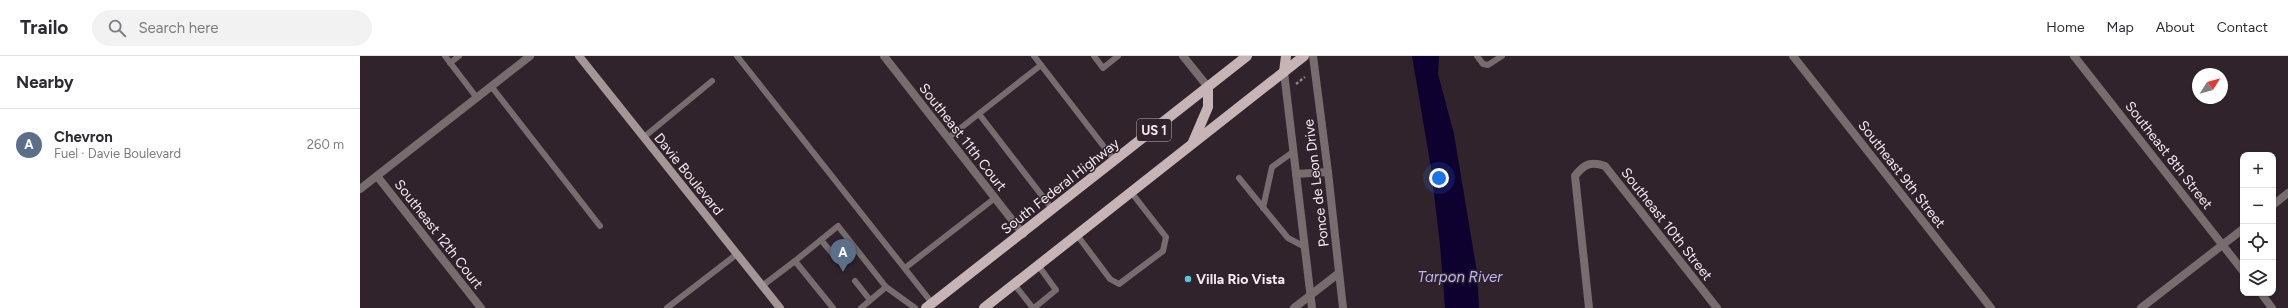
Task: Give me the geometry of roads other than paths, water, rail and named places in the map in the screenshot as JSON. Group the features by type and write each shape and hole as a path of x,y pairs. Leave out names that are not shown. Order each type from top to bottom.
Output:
{"main road":[{"name":"Davie Boulevard","path":"579,56 780,308"},
{"name":"South Federal Highway","path":"929,306 1247,56"},
{"path":"1284,72 1286,56"},
{"name":"US 1","path":"984,308 1304,56"},
{"path":"1192,144 1208,107 1208,87"}],"street":[{"path":"360,190 530,56"},
{"name":"Southeast 11th Court","path":"884,56 1022,234"},
{"path":"1183,56 1208,87"},
{"name":"Ponce de Leon Drive","path":"1313,56 1343,308"},
{"name":"Southeast 9th Street","path":"1793,56 1991,308"},
{"name":"Southeast 8th Street","path":"2074,56 2240,267"},
{"name":"Ponce de Leon Drive","path":"1284,72 1312,308"},
{"name":"Southeast 10th Street","path":"1590,308 1575,176 1582,167 1593,162 1605,166 1717,308"},
{"path":"1296,174 1328,172"},
{"name":"Southeast 12th Court","path":"377,176 481,308"},
{"path":"2276,203 2288,193"},
{"path":"2141,308 2240,231"},
{"path":"1294,308 1339,273"},
{"path":"2263,296 2272,308"}],"lane":[{"path":"445,56 477,98"},
{"path":"450,63 459,56"},
{"path":"736,56 905,268 929,306"},
{"path":"1034,56 1115,161"},
{"path":"1094,56 1103,68 1118,56"},
{"path":"1478,58 1488,65 1502,56"},
{"path":"948,138 1041,65"},
{"path":"644,138 712,81"},
{"path":"491,86 600,226"},
{"path":"979,114 1053,210"},
{"path":"1263,208 1272,167 1293,152"},
{"path":"1239,178 1288,238 1304,247"},
{"path":"1077,235 1110,279 1119,284 1163,251 1166,237 1131,192"},
{"path":"905,268 995,198"},
{"path":"762,286 838,226 886,287 915,308"},
{"path":"821,240 837,259"},
{"path":"667,308 737,254"},
{"path":"795,260 833,308"},
{"path":"1014,284 1033,308 1056,290 1038,265"},
{"path":"855,281 870,300"},
{"path":"861,308 886,287"}],"water":[{"name":"Tarpon River","path":"1412,56 1439,56 1438,74 1454,134 1477,272 1479,308 1445,308 1440,245 1431,168"}],"place":[{"name":"Chevron","path":"843,272"},
{"name":"Villa Rio Vista","path":"1188,279"}]}
